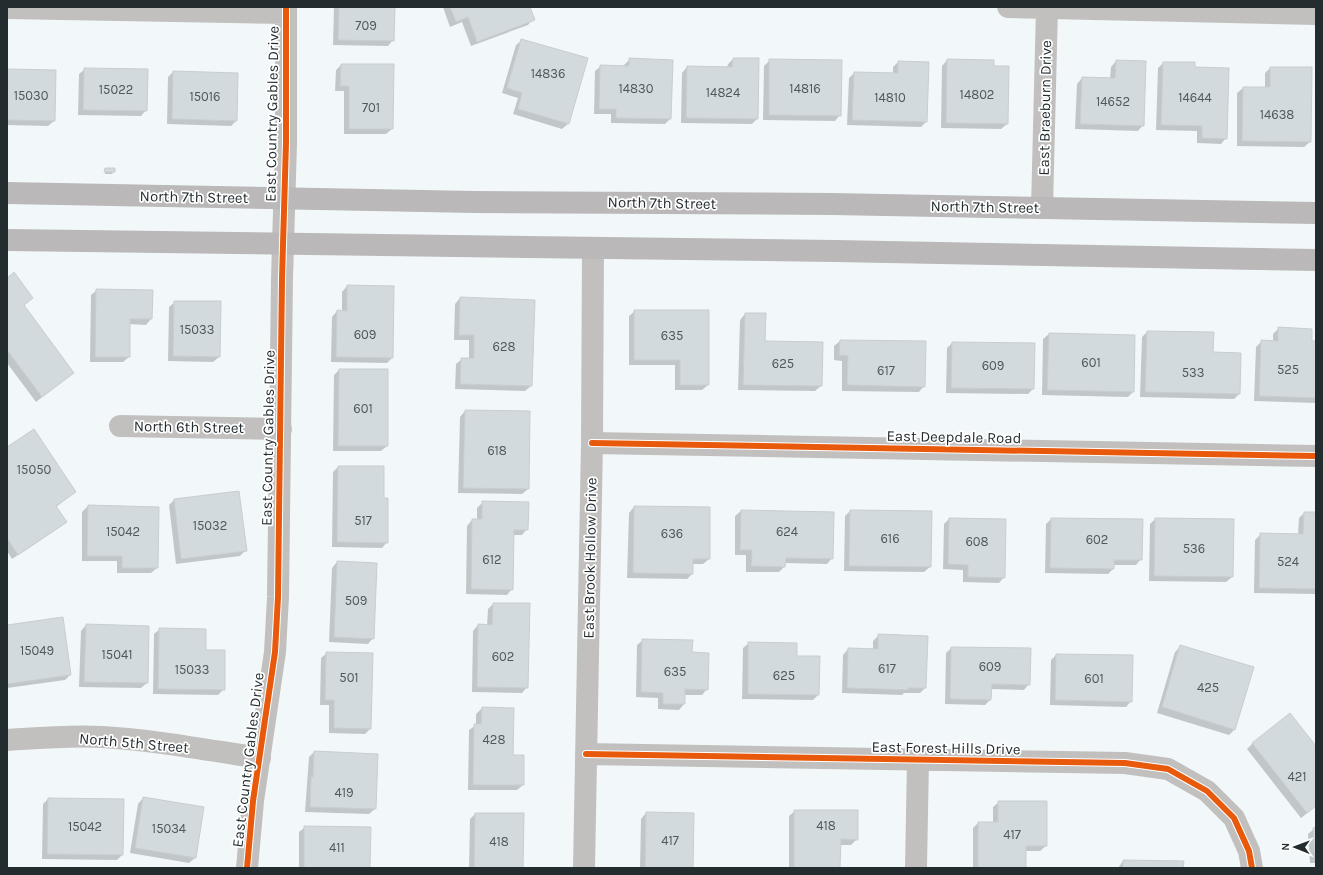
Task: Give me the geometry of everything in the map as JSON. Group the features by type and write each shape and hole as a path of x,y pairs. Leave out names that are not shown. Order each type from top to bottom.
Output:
{"main road":[{"name":"North 7th Street","path":"7,193 475,202 832,204 1316,213"},
{"path":"7,240 842,251 1316,260"}],"street":[{"path":"1008,7 1316,14"},
{"name":"East Braeburn Drive","path":"1042,208 1047,7"},
{"path":"7,8 286,10"},
{"name":"East Country Gables Drive","path":"247,868 253,801 275,652 278,605 286,10"},
{"name":"East Brook Hollow Drive","path":"584,868 592,443 593,248"},
{"name":"North 6th Street","path":"120,426 281,429"},
{"name":"East Deepdale Road","path":"592,443 1316,456"},
{"name":"North 5th Street","path":"7,740 54,737 101,737 158,743 260,758"},
{"name":"East Forest Hills Drive","path":"586,754 1125,763 1168,769 1207,791 1234,818 1249,851 1252,868"},
{"path":"916,868 918,760"}],"building":[{"path":"339,7 395,7 394,41 338,40"},
{"path":"450,7 530,7 535,20 477,42 468,17 456,22"},
{"path":"521,39 588,58 569,124 518,109 522,93 507,88"},
{"path":"629,58 673,60 671,119 616,118 616,109 599,109 600,65 629,66"},
{"path":"733,58 759,58 758,119 686,118 687,66 732,67"},
{"path":"769,59 842,60 841,116 769,115"},
{"path":"947,59 994,60 994,66 1009,66 1008,124 946,123"},
{"path":"1116,60 1146,61 1144,126 1080,124 1082,77 1115,78"},
{"path":"898,61 929,62 927,122 852,120 854,72 898,73"},
{"path":"1163,62 1195,62 1195,67 1229,68 1227,139 1202,138 1202,126 1161,125"},
{"path":"341,64 394,64 393,129 349,129 349,86 340,86"},
{"path":"1270,67 1312,67 1311,142 1242,141 1243,87 1270,87"},
{"path":"84,68 148,69 147,111 83,110"},
{"path":"7,69 56,70 55,121 7,120"},
{"path":"173,71 238,73 237,121 172,119"},
{"path":"105,168 115,168 115,172 104,172"},
{"path":"14,272 33,298 24,305 74,373 42,397 7,350 7,278"},
{"path":"347,285 394,286 393,358 336,357 337,310 347,311"},
{"path":"96,289 153,290 152,319 130,319 130,357 95,357"},
{"path":"460,297 535,300 532,386 460,384 461,358 474,358 474,335 459,335"},
{"path":"174,301 221,301 220,357 173,356"},
{"path":"634,310 709,310 709,385 680,385 680,360 634,360"},
{"path":"745,313 766,313 765,341 823,342 822,386 743,385"},
{"path":"1278,327 1312,329 1312,341 1316,341 1316,398 1259,396 1261,340 1278,341"},
{"path":"1147,331 1214,332 1213,352 1241,353 1240,394 1145,392"},
{"path":"1049,333 1135,335 1134,392 1047,390"},
{"path":"840,340 926,341 925,387 847,385 848,356 839,355"},
{"path":"952,342 1035,343 1034,389 951,388"},
{"path":"339,369 388,369 388,446 338,446"},
{"path":"465,410 530,411 529,489 463,488"},
{"path":"34,429 76,492 56,506 67,522 18,555 7,538 7,447"},
{"path":"338,466 384,466 384,498 388,498 388,543 337,542"},
{"path":"239,491 247,551 181,559 174,499"},
{"path":"482,501 529,502 528,530 514,530 513,590 471,589 472,519 482,519"},
{"path":"88,505 159,507 158,568 122,568 122,556 87,556"},
{"path":"634,506 710,507 710,559 693,559 693,574 633,573"},
{"path":"741,510 834,512 833,559 786,558 785,567 751,566 752,550 740,550"},
{"path":"850,510 932,511 931,567 849,566"},
{"path":"1304,512 1316,512 1316,589 1259,588 1260,533 1303,534"},
{"path":"949,518 1006,519 1005,578 968,577 968,565 948,564"},
{"path":"1051,518 1143,519 1142,560 1114,560 1114,569 1050,568"},
{"path":"1155,518 1234,519 1233,577 1154,576"},
{"path":"337,561 377,563 374,639 334,637"},
{"path":"493,603 530,603 528,688 477,687 478,624 492,625"},
{"path":"63,617 71,675 7,684 7,625"},
{"path":"86,624 149,626 148,683 84,682"},
{"path":"159,628 206,629 206,650 225,650 225,690 158,689"},
{"path":"878,634 928,636 926,688 908,688 908,690 847,688 848,648 878,649"},
{"path":"642,639 693,640 692,652 709,653 708,690 685,689 685,704 663,704 663,693 641,692"},
{"path":"748,642 797,643 797,656 820,656 819,695 748,694"},
{"path":"1180,645 1254,667 1235,730 1162,707"},
{"path":"951,647 1031,648 1030,685 992,684 991,700 950,699"},
{"path":"326,652 373,653 371,729 334,728 334,700 325,700"},
{"path":"1056,654 1133,655 1132,702 1055,700"},
{"path":"482,707 514,708 513,755 524,755 524,785 473,785 474,724 481,724"},
{"path":"1290,713 1316,746 1316,806 1307,813 1252,743"},
{"path":"314,751 378,754 376,809 310,807"},
{"path":"143,797 204,807 196,858 135,848"},
{"path":"48,798 124,799 123,855 47,854"},
{"path":"998,801 1047,801 1047,846 1026,846 1026,868 978,868 978,822 998,822"},
{"path":"794,810 858,810 858,840 841,839 840,868 794,868"},
{"path":"646,812 694,813 693,868 645,868"},
{"path":"475,813 524,813 523,868 474,868"},
{"path":"304,826 371,827 370,868 304,868"},
{"path":"1316,827 1316,858 1315,858 1313,828"},
{"path":"1123,860 1184,861 1183,868 1123,868"}],"cycle path":[{"path":"247,868 253,801 275,652 278,597 282,279 286,143 286,7"},
{"path":"592,443 1316,456"},
{"path":"586,754 1125,763 1168,769 1207,791 1234,818 1249,851 1252,868"}]}
